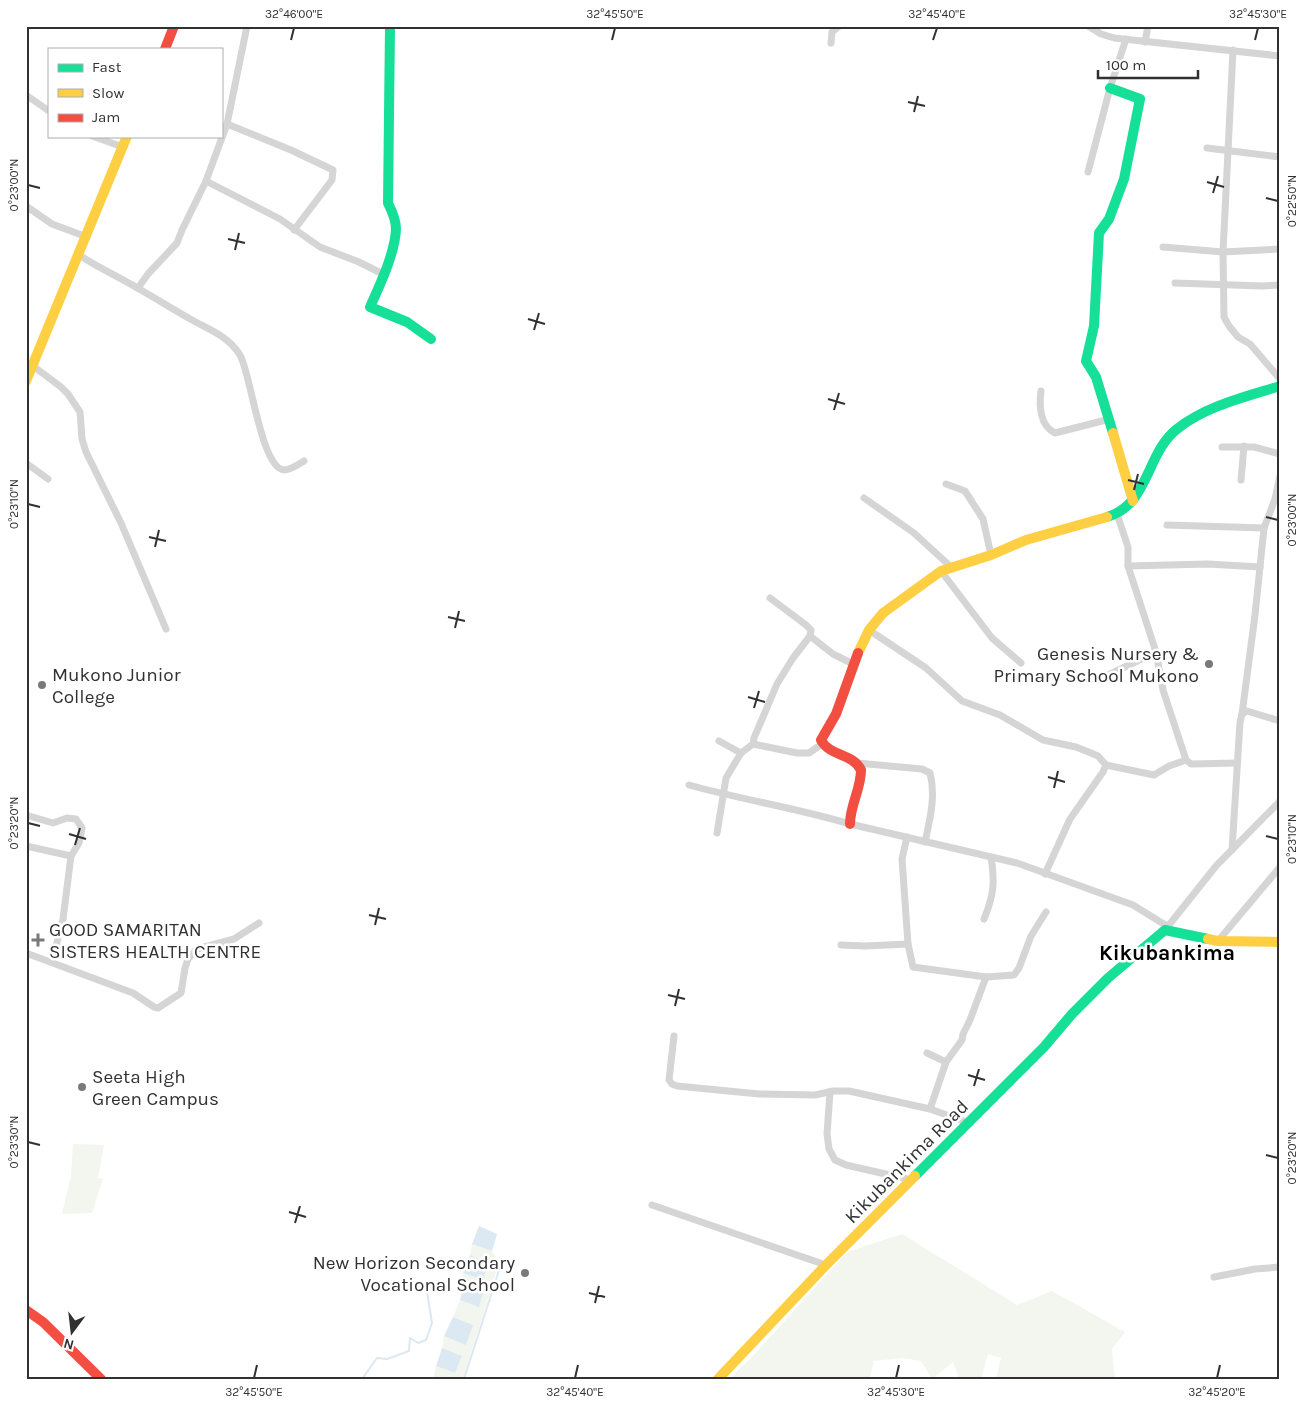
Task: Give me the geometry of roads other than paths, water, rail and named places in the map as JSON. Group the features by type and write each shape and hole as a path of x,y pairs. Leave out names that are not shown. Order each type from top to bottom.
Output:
{"street":[{"path":"165,48 174,26"},
{"path":"222,135 247,26"},
{"path":"390,26 388,203 393,213 396,228 370,307 407,322 431,339"},
{"path":"831,43 832,32 839,26"},
{"path":"1088,26 1101,34 1126,39 1280,56"},
{"path":"1146,42 1148,26"},
{"path":"1088,172 1110,88 1126,39"},
{"path":"1233,50 1223,252 1224,317 1238,337 1255,348 1280,379"},
{"path":"1110,88 1140,99 1124,179 1109,219 1098,238 1094,326 1086,361 1096,377 1133,501"},
{"path":"26,95 48,110"},
{"path":"226,124 291,150 333,170 332,180 294,230"},
{"path":"98,138 123,147"},
{"path":"126,138 87,237 28,374 61,387 80,412 82,439 86,452 121,523 166,630"},
{"path":"138,288 148,274 177,243 206,181 221,138"},
{"path":"1207,148 1280,157"},
{"path":"206,181 272,215 320,247 359,262 382,274"},
{"path":"26,206 52,224 87,237"},
{"path":"1163,247 1223,252 1280,249"},
{"path":"79,255 98,268 210,328 230,342 245,367 259,426 270,458 278,468 283,470 304,461"},
{"path":"1175,283 1262,286 1280,284"},
{"path":"822,744 821,740 836,714 853,664 869,630 884,613 941,572 951,567 991,555 1026,540 1117,514 1133,501 1158,450 1176,429 1210,409 1280,386"},
{"path":"1040,391 1042,419 1050,430 1056,433 1110,419"},
{"path":"1242,480 1244,446"},
{"path":"1222,447 1254,447 1280,454"},
{"path":"26,463 48,479"},
{"path":"1232,850 1237,763 1264,528 1275,499 1280,476"},
{"path":"946,484 965,491 983,519 991,555"},
{"path":"864,498 914,533 951,567"},
{"path":"1117,514 1128,547 1128,566 1156,652 1163,690 1186,760 1191,764 1237,763"},
{"path":"1167,525 1264,528"},
{"path":"1128,566 1208,564 1260,566"},
{"path":"941,572 992,638 1021,662"},
{"path":"717,833 726,778 741,753 753,744 777,684 793,658 810,636 811,630 806,625 770,598"},
{"path":"869,630 926,668 962,701 1000,715 1043,740 1076,747 1098,756 1106,764 1154,775 1169,766 1186,760"},
{"path":"810,636 833,654 853,664"},
{"path":"1106,676 1156,652"},
{"path":"1242,714 1247,711 1280,721"},
{"path":"719,741 741,753"},
{"path":"753,744 797,753 808,753 822,744"},
{"path":"822,744 833,753 849,757 857,763 861,770 861,776 850,810 850,824"},
{"path":"857,763 922,769 930,773 934,786 933,806 926,842"},
{"path":"1046,874 1070,818 1103,772 1106,764"},
{"path":"689,786 824,816 850,824 1017,863 1133,905 1166,928 1218,941 1280,942"},
{"path":"1166,928 1232,850 1280,801"},
{"path":"27,818 53,823 67,818 76,820 82,828 82,836 71,856 65,910 52,962"},
{"path":"907,837 902,859 908,944 913,967 986,977 1014,975 1019,968 1031,936 1046,912"},
{"path":"26,846 71,856"},
{"path":"984,919 992,900 994,879 991,857"},
{"path":"1218,941 1280,867"},
{"path":"26,953 133,993 158,1008 181,992 188,959 197,949 234,938 259,923"},
{"name":"Kikubankima Road","path":"718,1379 826,1265 1044,1047 1108,978 1166,928"},
{"path":"841,945 908,944"},
{"path":"930,1109 946,1062 962,1040 986,977"},
{"path":"674,1036 669,1080 677,1086 759,1094 815,1096 830,1092 849,1091 930,1109 970,1122"},
{"path":"927,1053 946,1062"},
{"path":"830,1092 826,1134 828,1149 835,1160 846,1165 912,1180"},
{"path":"652,1205 826,1265"},
{"path":"1214,1277 1255,1268 1280,1267"},
{"path":"26,1310 42,1322 102,1379"}],"waterway":[{"path":"464,1379 500,1267"},
{"path":"362,1379 377,1358 387,1359 409,1351 410,1338 418,1343 426,1340 432,1323 427,1292 439,1290 440,1282"}],"place":[{"name":"Genesis Nursery & Primary School Mukono","path":"1209,664"},
{"name":"Mukono Junior College","path":"42,685"},
{"name":"GOOD SAMARITAN SISTERS HEALTH CENTRE","path":"38,940"},
{"name":"Seeta High Green Campus","path":"82,1087"},
{"name":"New Horizon Secondary Vocational School","path":"525,1273"}],"district":[{"name":"Kikubankima","path":"1167,953"}]}
